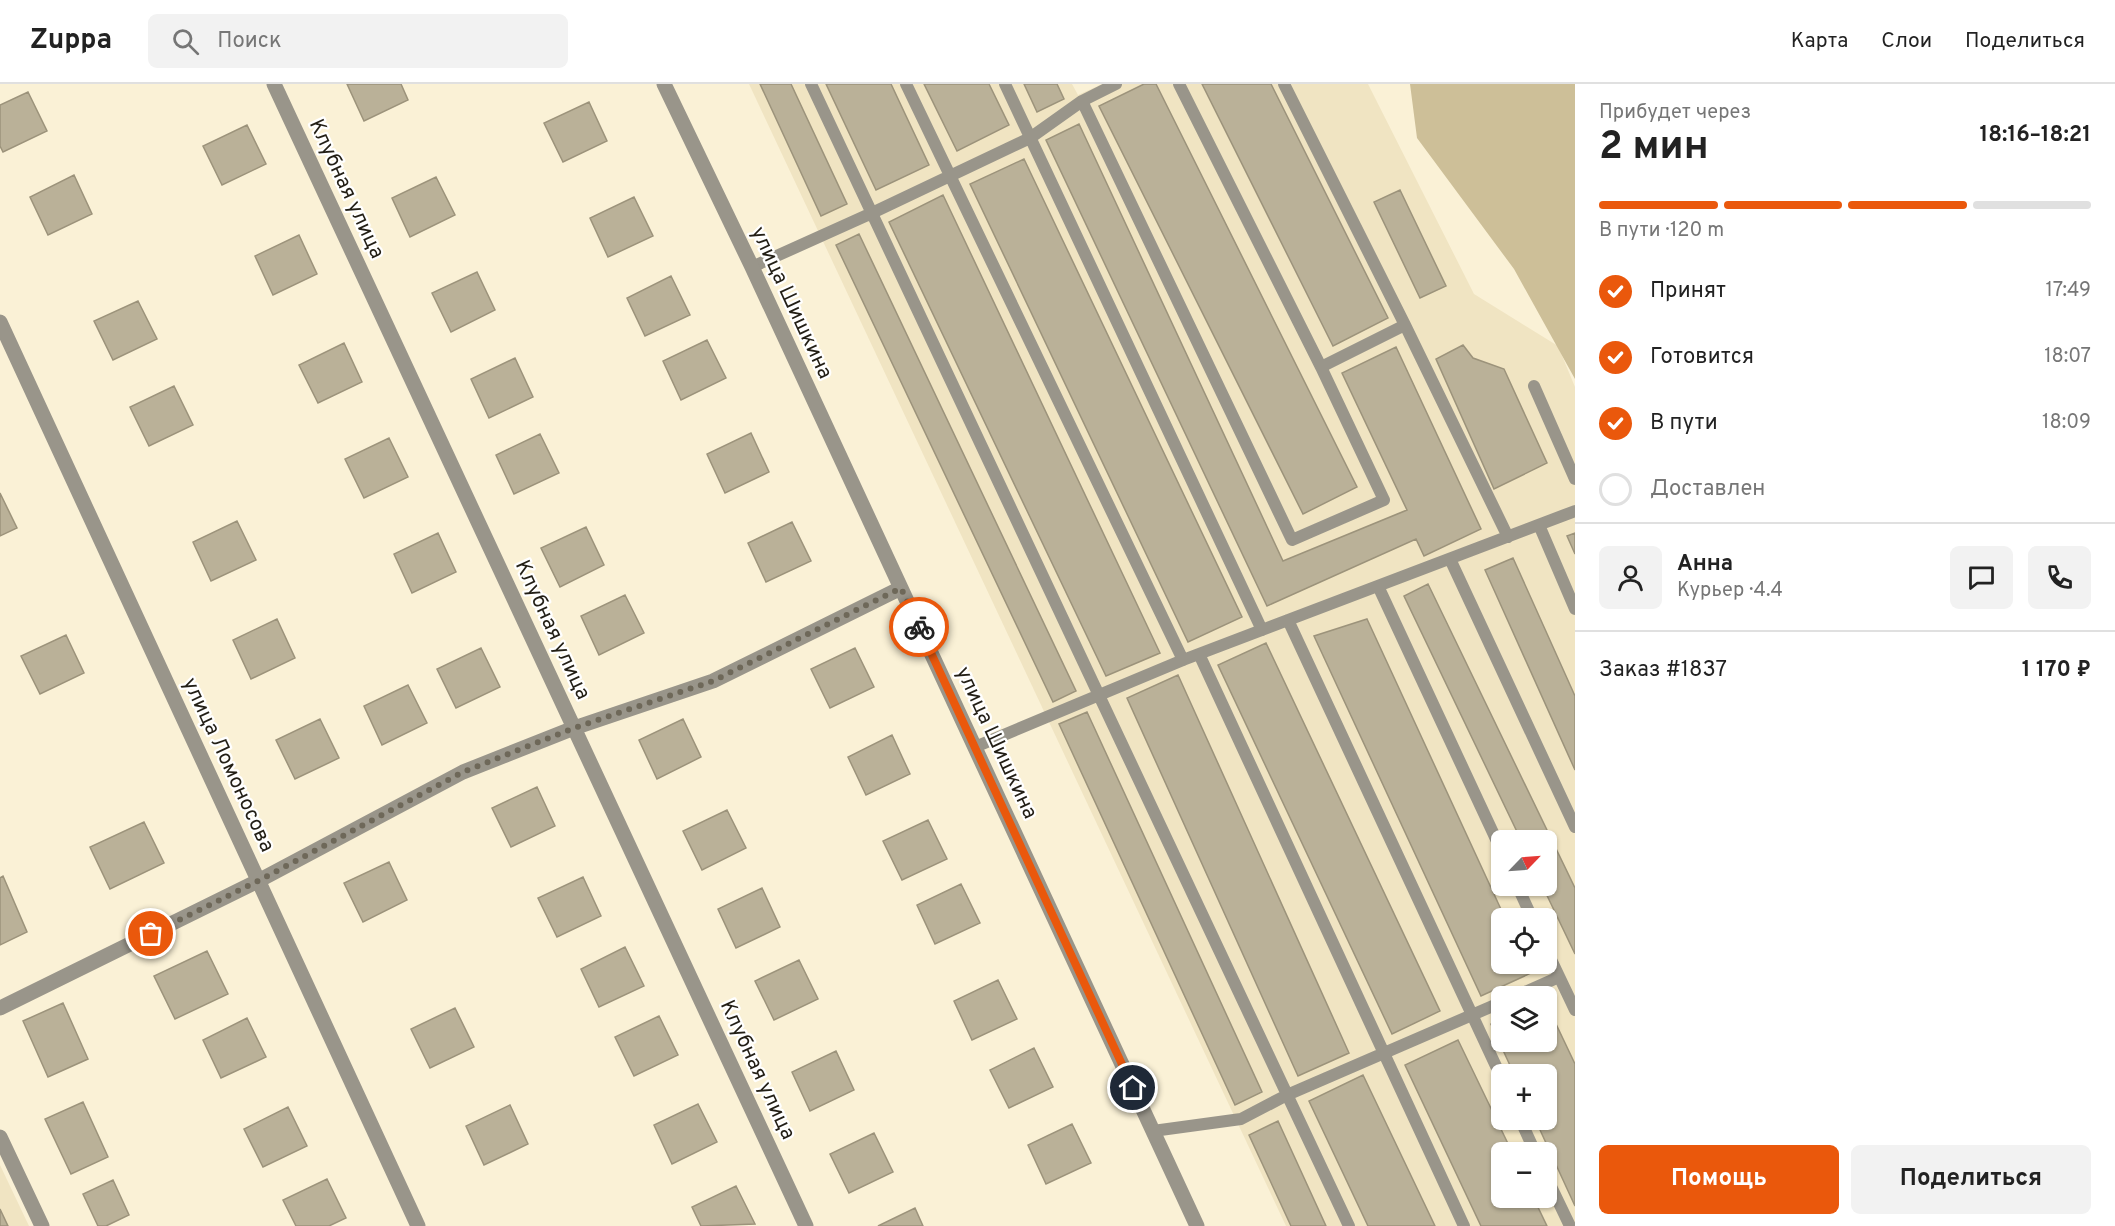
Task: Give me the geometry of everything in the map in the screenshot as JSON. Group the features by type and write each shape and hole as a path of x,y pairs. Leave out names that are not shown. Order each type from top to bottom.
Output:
{"street":[{"name":"Клубная улица","path":"274,84 806,1226"},
{"name":"улица Шишкина","path":"664,84 752,267 1197,1226"},
{"name":"улица Ломоносова","path":"0,322 418,1226"},
{"path":"0,1008 258,881 463,772 574,728 713,681 901,588"},
{"path":"0,1137 42,1226"}],"lane":[{"path":"811,84 1349,1226"},
{"path":"906,84 1183,660"},
{"path":"1005,84 1262,630"},
{"path":"752,267 1030,138 1082,101 1116,84"},
{"path":"1082,101 1292,540 1384,500 1321,367 1179,84"},
{"path":"1284,84 1508,537"},
{"path":"1321,367 1405,326"},
{"path":"1534,386 1575,479"},
{"path":"975,747 1198,654 1575,511"},
{"path":"1539,525 1575,609"},
{"path":"1450,559 1575,827"},
{"path":"1378,586 1492,830"},
{"path":"1288,620 1495,1064"},
{"path":"1198,654 1464,1226"},
{"path":"1557,973 1575,1010"},
{"path":"1539,986 1559,977"},
{"path":"1153,1131 1241,1119 1287,1095 1491,1007"},
{"path":"1557,1199 1570,1226"}],"shaded area":[{"path":"749,84 1072,84 1078,95 1102,84 1368,84 1474,294 1558,346 1575,387 1575,1226 1286,1226"},
{"path":"1410,84 1575,84 1575,379 1514,269 1417,138"},
{"path":"0,1165 29,1226 0,1226"}],"building":[{"path":"347,84 401,84 408,100 364,121"},
{"path":"760,84 791,84 847,204 821,216"},
{"path":"826,84 891,84 929,165 876,190"},
{"path":"924,84 989,84 1009,125 957,151"},
{"path":"1024,84 1057,84 1064,99 1037,112"},
{"path":"1144,84 1156,84 1357,487 1303,514 1099,106"},
{"path":"1202,84 1271,84 1388,318 1333,346"},
{"path":"28,92 47,131 3,152 0,146 0,105"},
{"path":"589,102 607,141 563,162 544,123"},
{"path":"1079,124 1283,561 1407,510 1342,373 1396,347 1481,529 1424,556 1416,539 1267,606 1046,140"},
{"path":"247,125 266,164 222,185 203,146"},
{"path":"1024,159 1242,617 1188,642 970,184"},
{"path":"74,175 92,214 48,235 30,197"},
{"path":"436,177 455,215 410,237 392,198"},
{"path":"1400,190 1446,286 1420,298 1374,202"},
{"path":"943,195 1160,653 1106,676 889,222"},
{"path":"634,197 653,236 608,257 590,218"},
{"path":"859,234 1076,691 1053,702 836,245"},
{"path":"299,235 317,274 273,295 255,256"},
{"path":"477,272 495,310 451,332 432,293"},
{"path":"671,276 690,315 645,336 627,298"},
{"path":"138,301 157,339 113,360 94,321"},
{"path":"707,340 726,378 681,400 663,361"},
{"path":"344,343 362,382 318,403 299,365"},
{"path":"1463,345 1473,358 1504,369 1547,463 1494,489 1436,359"},
{"path":"515,358 533,397 489,418 471,379"},
{"path":"174,386 193,425 149,446 130,407"},
{"path":"751,433 769,472 725,493 707,454"},
{"path":"540,434 559,473 514,494 496,455"},
{"path":"389,438 408,477 364,498 345,459"},
{"path":"0,493 17,528 0,536"},
{"path":"237,521 256,560 211,581 193,542"},
{"path":"792,522 811,561 766,582 748,543"},
{"path":"586,527 604,565 560,587 541,548"},
{"path":"438,533 456,572 412,593 394,554"},
{"path":"1575,533 1575,554 1567,536"},
{"path":"1513,558 1575,696 1575,770 1485,570"},
{"path":"1428,584 1547,830 1516,830 1404,596"},
{"path":"625,595 644,633 599,655 581,616"},
{"path":"277,619 295,658 251,679 233,640"},
{"path":"1367,619 1491,888 1491,896 1495,896 1500,908 1491,908 1491,974 1529,974 1503,986 1491,986 1491,991 1481,996 1314,636"},
{"path":"66,635 84,673 40,694 21,656"},
{"path":"1266,643 1440,1011 1392,1034 1218,665"},
{"path":"481,648 500,687 456,708 437,669"},
{"path":"855,648 874,687 830,708 811,669"},
{"path":"1178,675 1349,1053 1298,1076 1127,698"},
{"path":"408,685 427,723 382,745 364,706"},
{"path":"1087,712 1262,1092 1235,1105 1059,724"},
{"path":"320,719 339,758 295,779 276,740"},
{"path":"683,719 701,757 657,779 639,740"},
{"path":"892,735 910,774 866,795 848,757"},
{"path":"537,787 555,826 511,847 492,808"},
{"path":"727,810 746,848 702,870 683,831"},
{"path":"928,820 947,859 902,880 883,841"},
{"path":"144,822 164,863 110,889 90,847"},
{"path":"1557,851 1575,888 1575,954 1557,916 1557,908 1553,908 1547,896 1557,896"},
{"path":"389,862 407,900 363,922 344,883"},
{"path":"3,876 27,932 0,945 0,878"},
{"path":"583,877 601,916 557,937 538,898"},
{"path":"961,884 980,923 935,944 917,905"},
{"path":"762,888 780,927 736,948 718,909"},
{"path":"625,947 644,986 599,1007 581,969"},
{"path":"207,951 228,994 175,1019 154,976"},
{"path":"799,960 818,999 774,1020 755,981"},
{"path":"998,980 1017,1019 972,1040 954,1001"},
{"path":"63,1003 88,1059 48,1077 23,1021"},
{"path":"455,1008 474,1047 430,1068 411,1029"},
{"path":"659,1016 678,1055 634,1076 615,1037"},
{"path":"247,1018 266,1057 221,1078 203,1040"},
{"path":"1557,1026 1575,1064 1575,1206 1557,1167 1557,1142 1546,1142 1540,1130 1557,1130 1557,1064 1509,1064 1504,1052 1557,1052"},
{"path":"1458,1040 1491,1108 1491,1130 1501,1130 1507,1142 1491,1142 1491,1208 1538,1208 1547,1226 1481,1226 1405,1065"},
{"path":"1034,1048 1053,1087 1009,1108 990,1070"},
{"path":"836,1051 854,1090 810,1111 792,1072"},
{"path":"1363,1075 1435,1226 1368,1226 1309,1101"},
{"path":"83,1102 108,1157 71,1174 45,1119"},
{"path":"698,1104 717,1142 672,1164 654,1125"},
{"path":"510,1105 528,1144 484,1165 466,1126"},
{"path":"288,1107 307,1146 263,1167 244,1129"},
{"path":"1278,1121 1326,1226 1291,1226 1249,1135"},
{"path":"1072,1124 1091,1163 1046,1184 1028,1145"},
{"path":"874,1133 893,1172 849,1193 830,1154"},
{"path":"327,1179 346,1218 329,1226 296,1226 283,1200"},
{"path":"113,1180 129,1215 106,1226 98,1226 83,1194"},
{"path":"736,1186 755,1224 701,1226 692,1207"},
{"path":"915,1208 923,1226 878,1226"},
{"path":"0,1209 8,1226 0,1226"}],"way so far":[{"path":"151,934 258,881 463,772 574,728 713,681 901,588 919,627"}],"route":[{"path":"919,627 1133,1088"}]}
